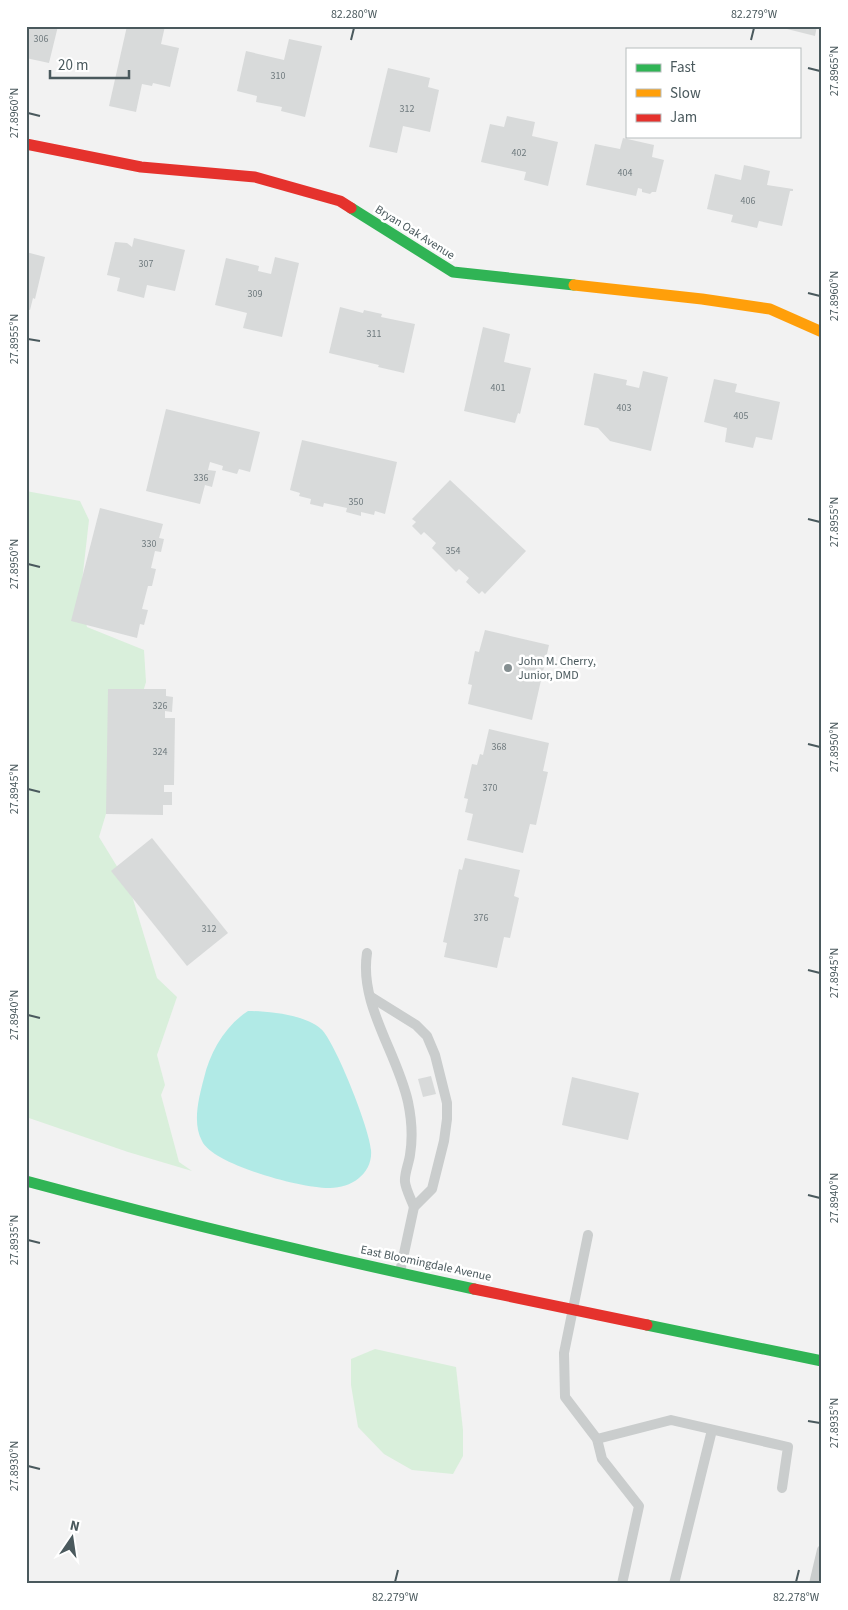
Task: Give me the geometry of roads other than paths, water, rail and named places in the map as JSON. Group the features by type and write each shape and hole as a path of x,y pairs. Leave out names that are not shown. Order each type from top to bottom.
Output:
{"street":[{"name":"Bryan Oak Avenue","path":"26,144 141,167 255,177 340,201 453,272 702,299 770,309 822,332"},
{"name":"East Bloomingdale Avenue","path":"26,1181 136,1211 400,1273 822,1361"}],"lane":[{"path":"367,953 365,968 366,984 408,1100 413,1128 405,1180 414,1207 400,1273"},
{"path":"371,997 416,1025 427,1036 443,1083 447,1103 444,1141 432,1189 414,1207"},
{"path":"588,1235 564,1353 564,1397 597,1439 602,1459 639,1506 622,1584"},
{"path":"597,1439 671,1420 788,1446 782,1488"},
{"path":"674,1584 712,1430"},
{"path":"814,1584 822,1550"}],"water":[{"path":"248,1011 297,1017 314,1024 327,1037 351,1086 369,1140 371,1158 369,1166 360,1178 346,1185 330,1188 281,1180 240,1167 223,1159 210,1150 202,1141 197,1126 197,1110 210,1059 214,1049 232,1024"}],"place":[{"name":"John M. Cherry, Junior, DMD","path":"508,668"}]}
